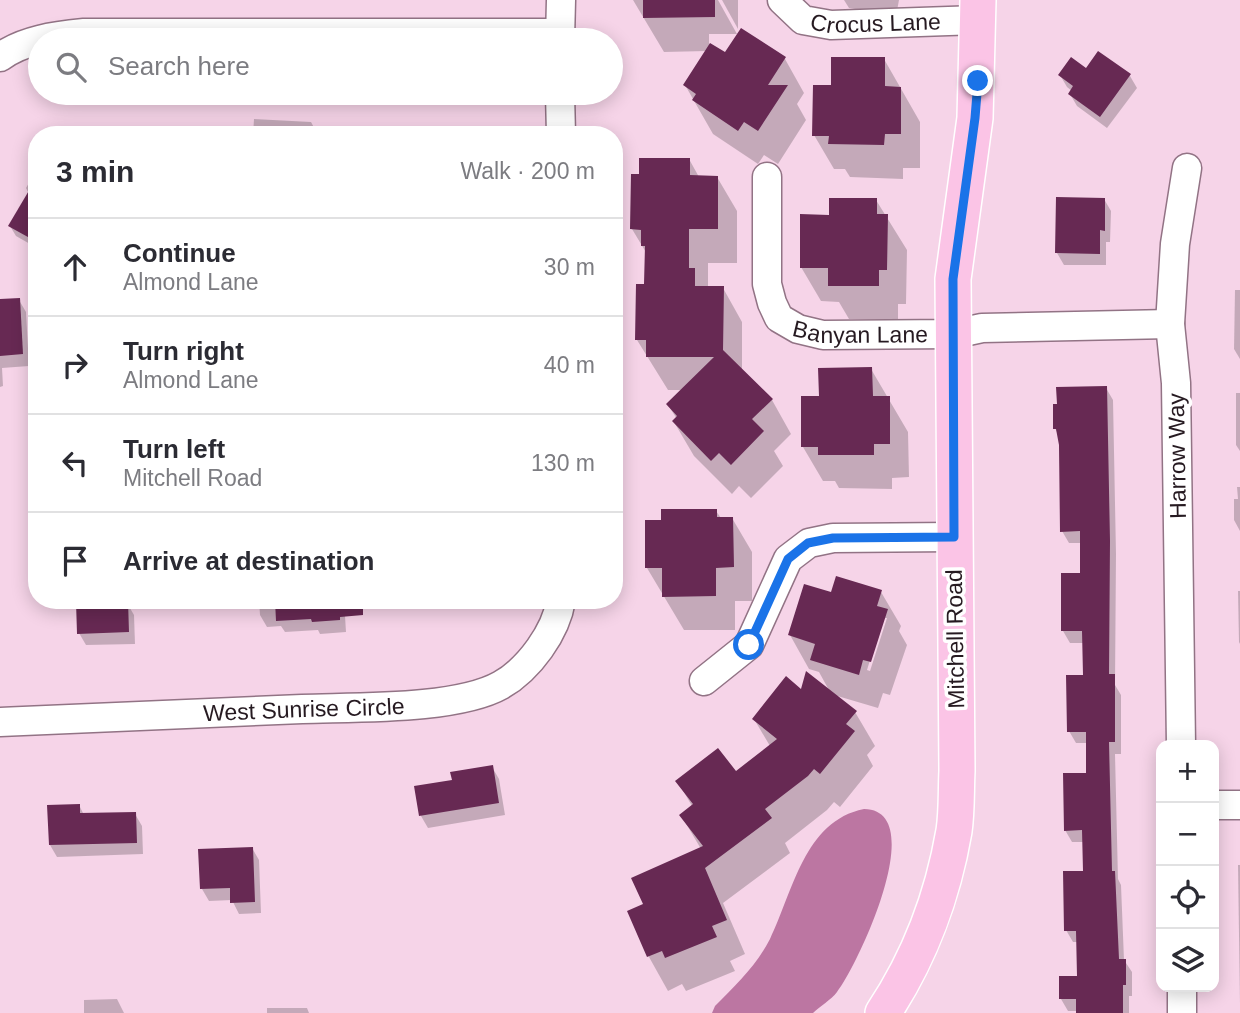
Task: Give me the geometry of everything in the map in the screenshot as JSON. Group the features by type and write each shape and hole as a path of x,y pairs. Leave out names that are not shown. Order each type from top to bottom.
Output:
{"main road":[{"name":"Mitchell Road","path":"883,1013 917,953 941,887 954,829 957,771 953,279 975,118 978,10"}],"street":[{"path":"560,28 561,0"},
{"name":"Crocus Lane","path":"782,0 803,20 831,25 978,10"},
{"path":"0,57 28,44"},
{"path":"560,105 561,126"},
{"name":"Harrow Way","path":"1181,740 1176,383 1170,324 1175,244 1187,168"},
{"name":"Banyan Lane","path":"767,177 767,284 779,318 799,329 823,335 954,334 982,328 1170,324"},
{"path":"704,681 749,645 788,559 808,543 833,538 954,537"},
{"name":"West Sunrise Circle","path":"0,722 374,706 469,698 501,685 527,664 547,635 557,609"},
{"path":"1219,805 1240,805"},
{"path":"1182,992 1182,1013"}],"shaded area":[{"path":"864,809 883,816 891,834 890,860 884,891 860,952 837,992 813,1013 712,1013 715,1006 745,975 770,939 794,880 814,843 827,828 844,816"}],"building":[{"path":"643,0 715,0 715,17 643,18"},
{"path":"741,28 786,57 768,85 788,85 758,131 744,122 738,131 692,100 696,94 683,85 710,43 725,52"},
{"path":"1098,51 1131,74 1100,117 1068,94 1073,86 1058,75 1071,57 1086,68"},
{"path":"831,57 885,57 885,86 901,87 901,134 885,134 884,145 828,144 829,136 812,136 813,85 831,85"},
{"path":"639,158 690,158 690,175 718,176 718,229 689,229 689,268 695,268 695,286 724,286 723,350 773,399 752,419 764,431 731,465 719,453 711,461 672,421 677,416 666,404 714,357 646,357 646,340 635,340 636,284 644,284 645,246 641,246 641,230 630,229 631,174 639,174"},
{"path":"28,192 28,237 8,226"},
{"path":"1056,197 1105,198 1105,231 1100,230 1100,254 1055,253"},
{"path":"829,198 877,198 877,214 888,214 887,270 879,270 879,286 828,286 828,268 800,268 800,214 829,215"},
{"path":"20,298 23,354 0,356 0,299"},
{"path":"872,367 873,396 890,396 890,444 874,444 874,455 818,455 818,447 801,447 801,396 819,396 818,368"},
{"path":"1107,386 1109,674 1115,674 1115,742 1109,742 1112,871 1115,871 1119,959 1126,959 1126,985 1123,985 1123,1013 1076,1013 1076,999 1059,999 1059,976 1077,976 1076,931 1064,931 1063,871 1083,871 1082,830 1064,831 1063,773 1086,773 1086,732 1067,732 1066,675 1083,675 1082,631 1061,631 1061,573 1080,573 1080,531 1060,532 1059,445 1056,429 1053,429 1053,404 1057,404 1056,387"},
{"path":"661,509 717,509 717,517 733,517 734,567 716,568 716,596 662,597 662,568 645,568 645,520 661,520"},
{"path":"836,576 882,590 877,606 888,609 871,662 863,660 859,675 810,660 815,644 788,635 804,584 831,592"},
{"path":"76,609 128,609 129,632 77,634"},
{"path":"275,609 363,609 363,615 340,617 340,620 276,621"},
{"path":"806,671 857,711 846,724 855,731 820,774 814,769 765,809 772,818 705,868 727,920 712,926 717,937 665,958 662,951 647,957 627,911 643,904 631,878 703,846 679,815 693,804 675,781 718,748 736,771 777,739 752,719 786,676 801,689"},
{"path":"493,765 499,803 419,816 414,786 452,780 450,772"},
{"path":"80,804 80,813 136,812 137,843 49,845 47,805"},
{"path":"253,847 255,902 230,903 230,888 200,889 198,849"}],"route":[{"path":"749,645 788,559 808,543 833,538 954,537 953,279 978,81"}]}
